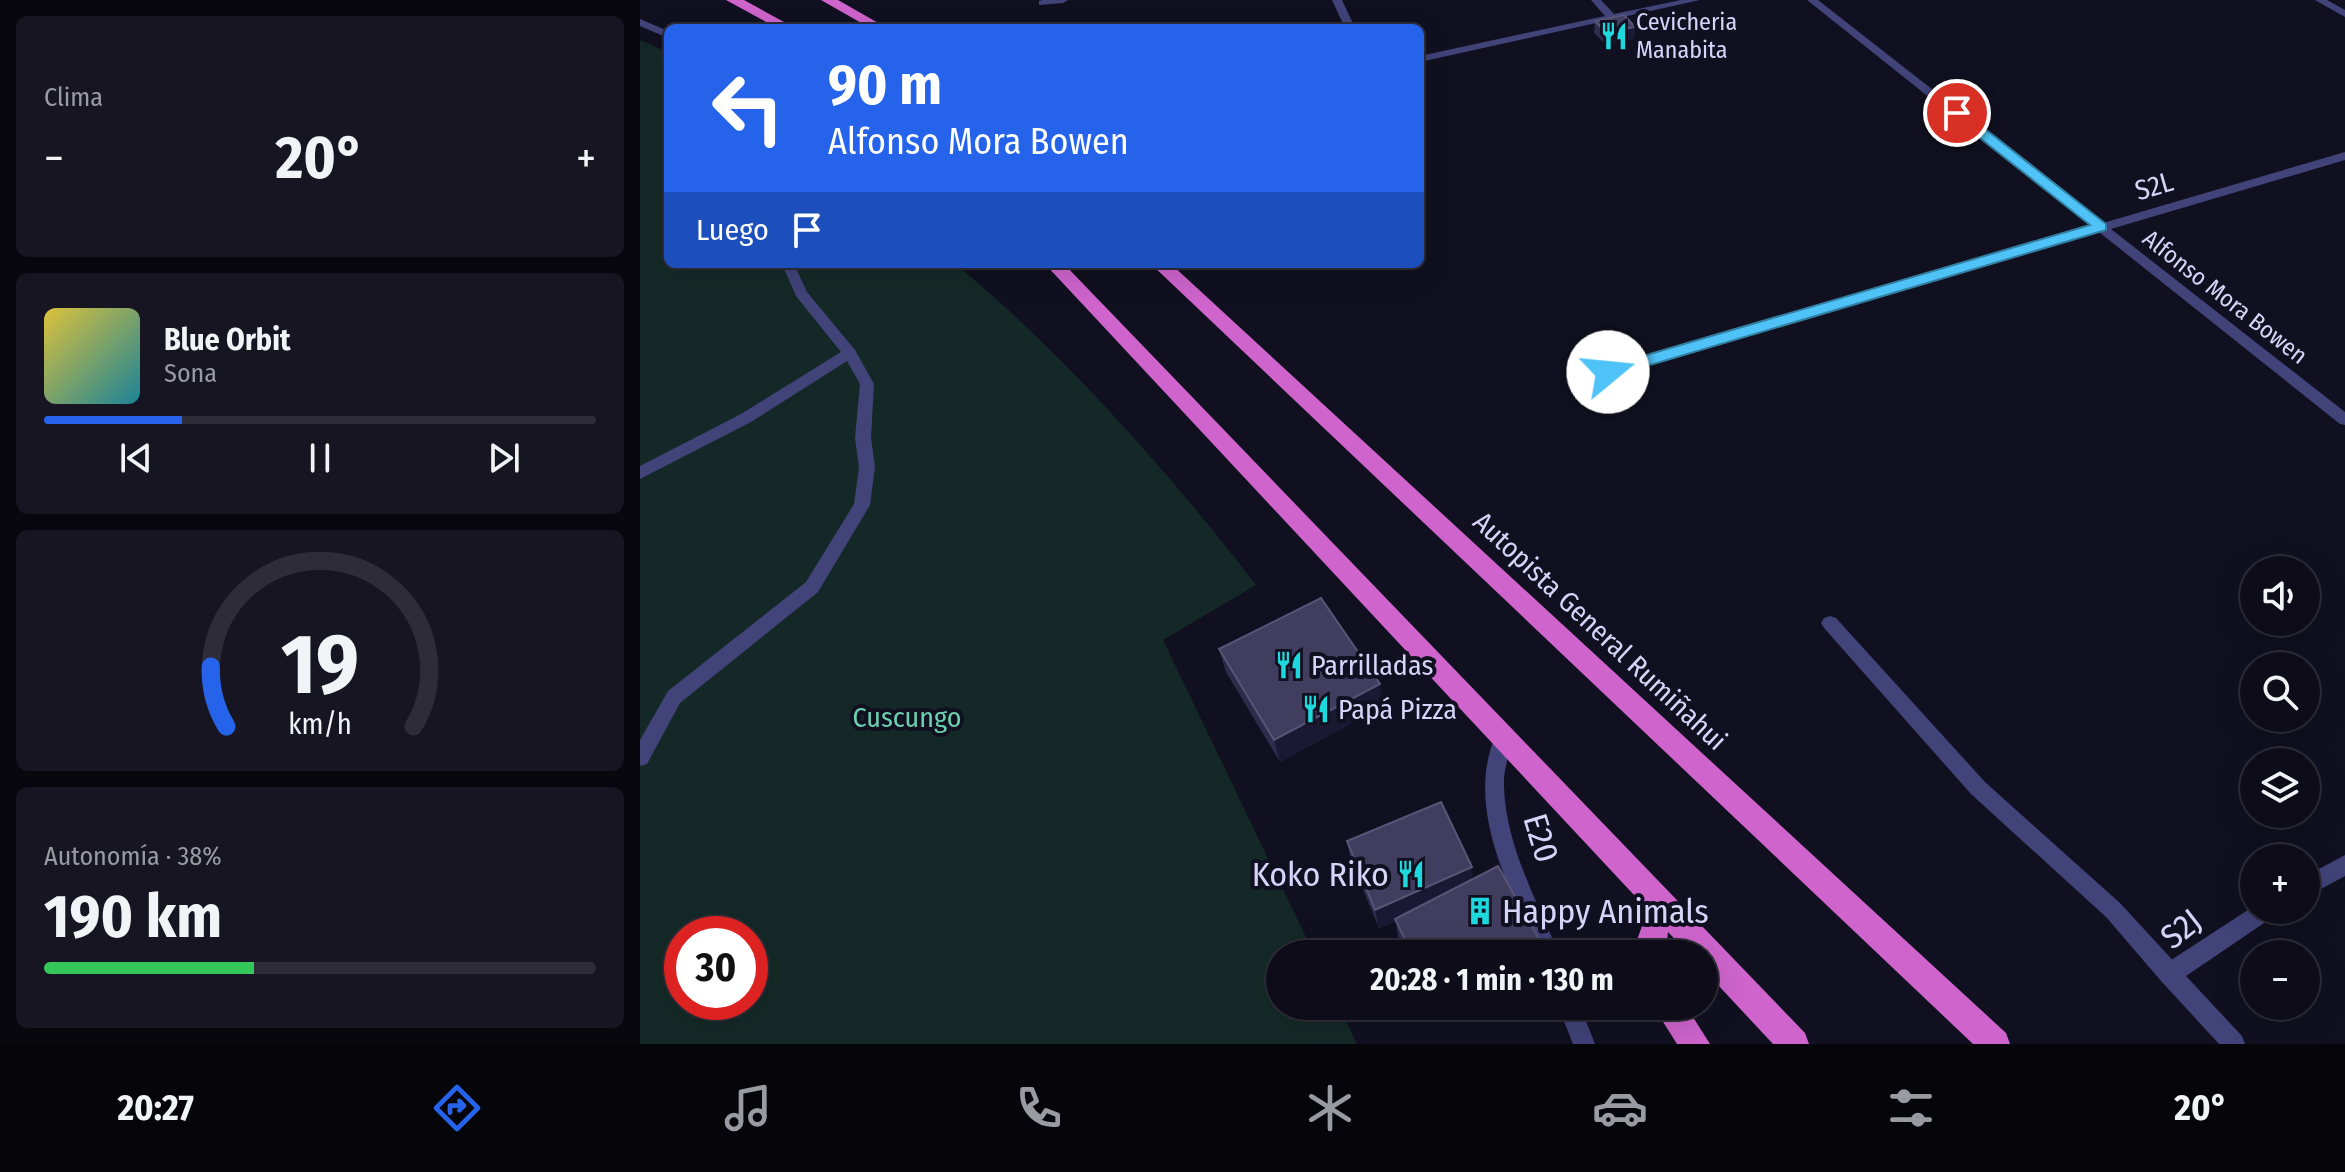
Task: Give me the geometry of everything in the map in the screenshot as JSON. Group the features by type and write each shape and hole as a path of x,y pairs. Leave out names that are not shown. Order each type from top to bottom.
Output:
{"highway":[{"path":"733,0 780,24"},
{"path":"828,0 873,24"},
{"path":"1058,268 1662,909 1794,1044"},
{"name":"Autopista General Rumiñahui","path":"1164,268 1995,1044"},
{"path":"1652,940 1662,909"},
{"path":"1678,1020 1695,1044"}],"street":[{"path":"1043,3 1063,0"},
{"path":"1337,0 1348,24"},
{"path":"1596,0 1612,18"},
{"path":"1424,58 1695,0"},
{"name":"Alfonso Mora Bowen","path":"1812,0 2345,420"},
{"path":"2320,0 2345,14"},
{"path":"640,22 664,33"},
{"name":"S2L","path":"1608,372 2345,156"},
{"path":"640,758 674,697 812,587 862,505 867,467 863,438 867,384 850,353 801,293 790,268"},
{"path":"640,473 746,418 850,353"},
{"path":"1830,623 1978,788 2113,910 2170,974"},
{"name":"E20","path":"1504,738 1494,784 1497,816 1511,862 1542,940"},
{"path":"2320,879 2345,865"},
{"name":"S2J","path":"2234,1044 2170,974 2245,924"},
{"path":"1575,1020 1584,1044"}],"green space":[{"name":"Cuscungo","path":"640,40 664,50 664,268 961,268 1038,338 1115,417 1256,585 1163,640 1307,940 1266,940 1266,1020 1346,1020 1357,1044 640,1044"}],"building":[{"path":"1624,15 1635,27 1606,33 1595,21"},
{"path":"1321,598 1380,684 1274,740 1219,649"},
{"name":"Koko Riko","path":"1441,802 1472,867 1375,910 1347,841"},
{"path":"1498,866 1539,940 1405,940 1395,919"}],"place":[{"name":"Cevicheria Manabita","path":"1614,36"},
{"name":"Parrilladas","path":"1289,665"},
{"name":"Papá Pizza","path":"1316,709"},
{"name":"Koko Riko","path":"1411,874"},
{"name":"Happy Animals","path":"1480,911"}],"route":[{"path":"1608,372 2101,227 1957,113"}]}
